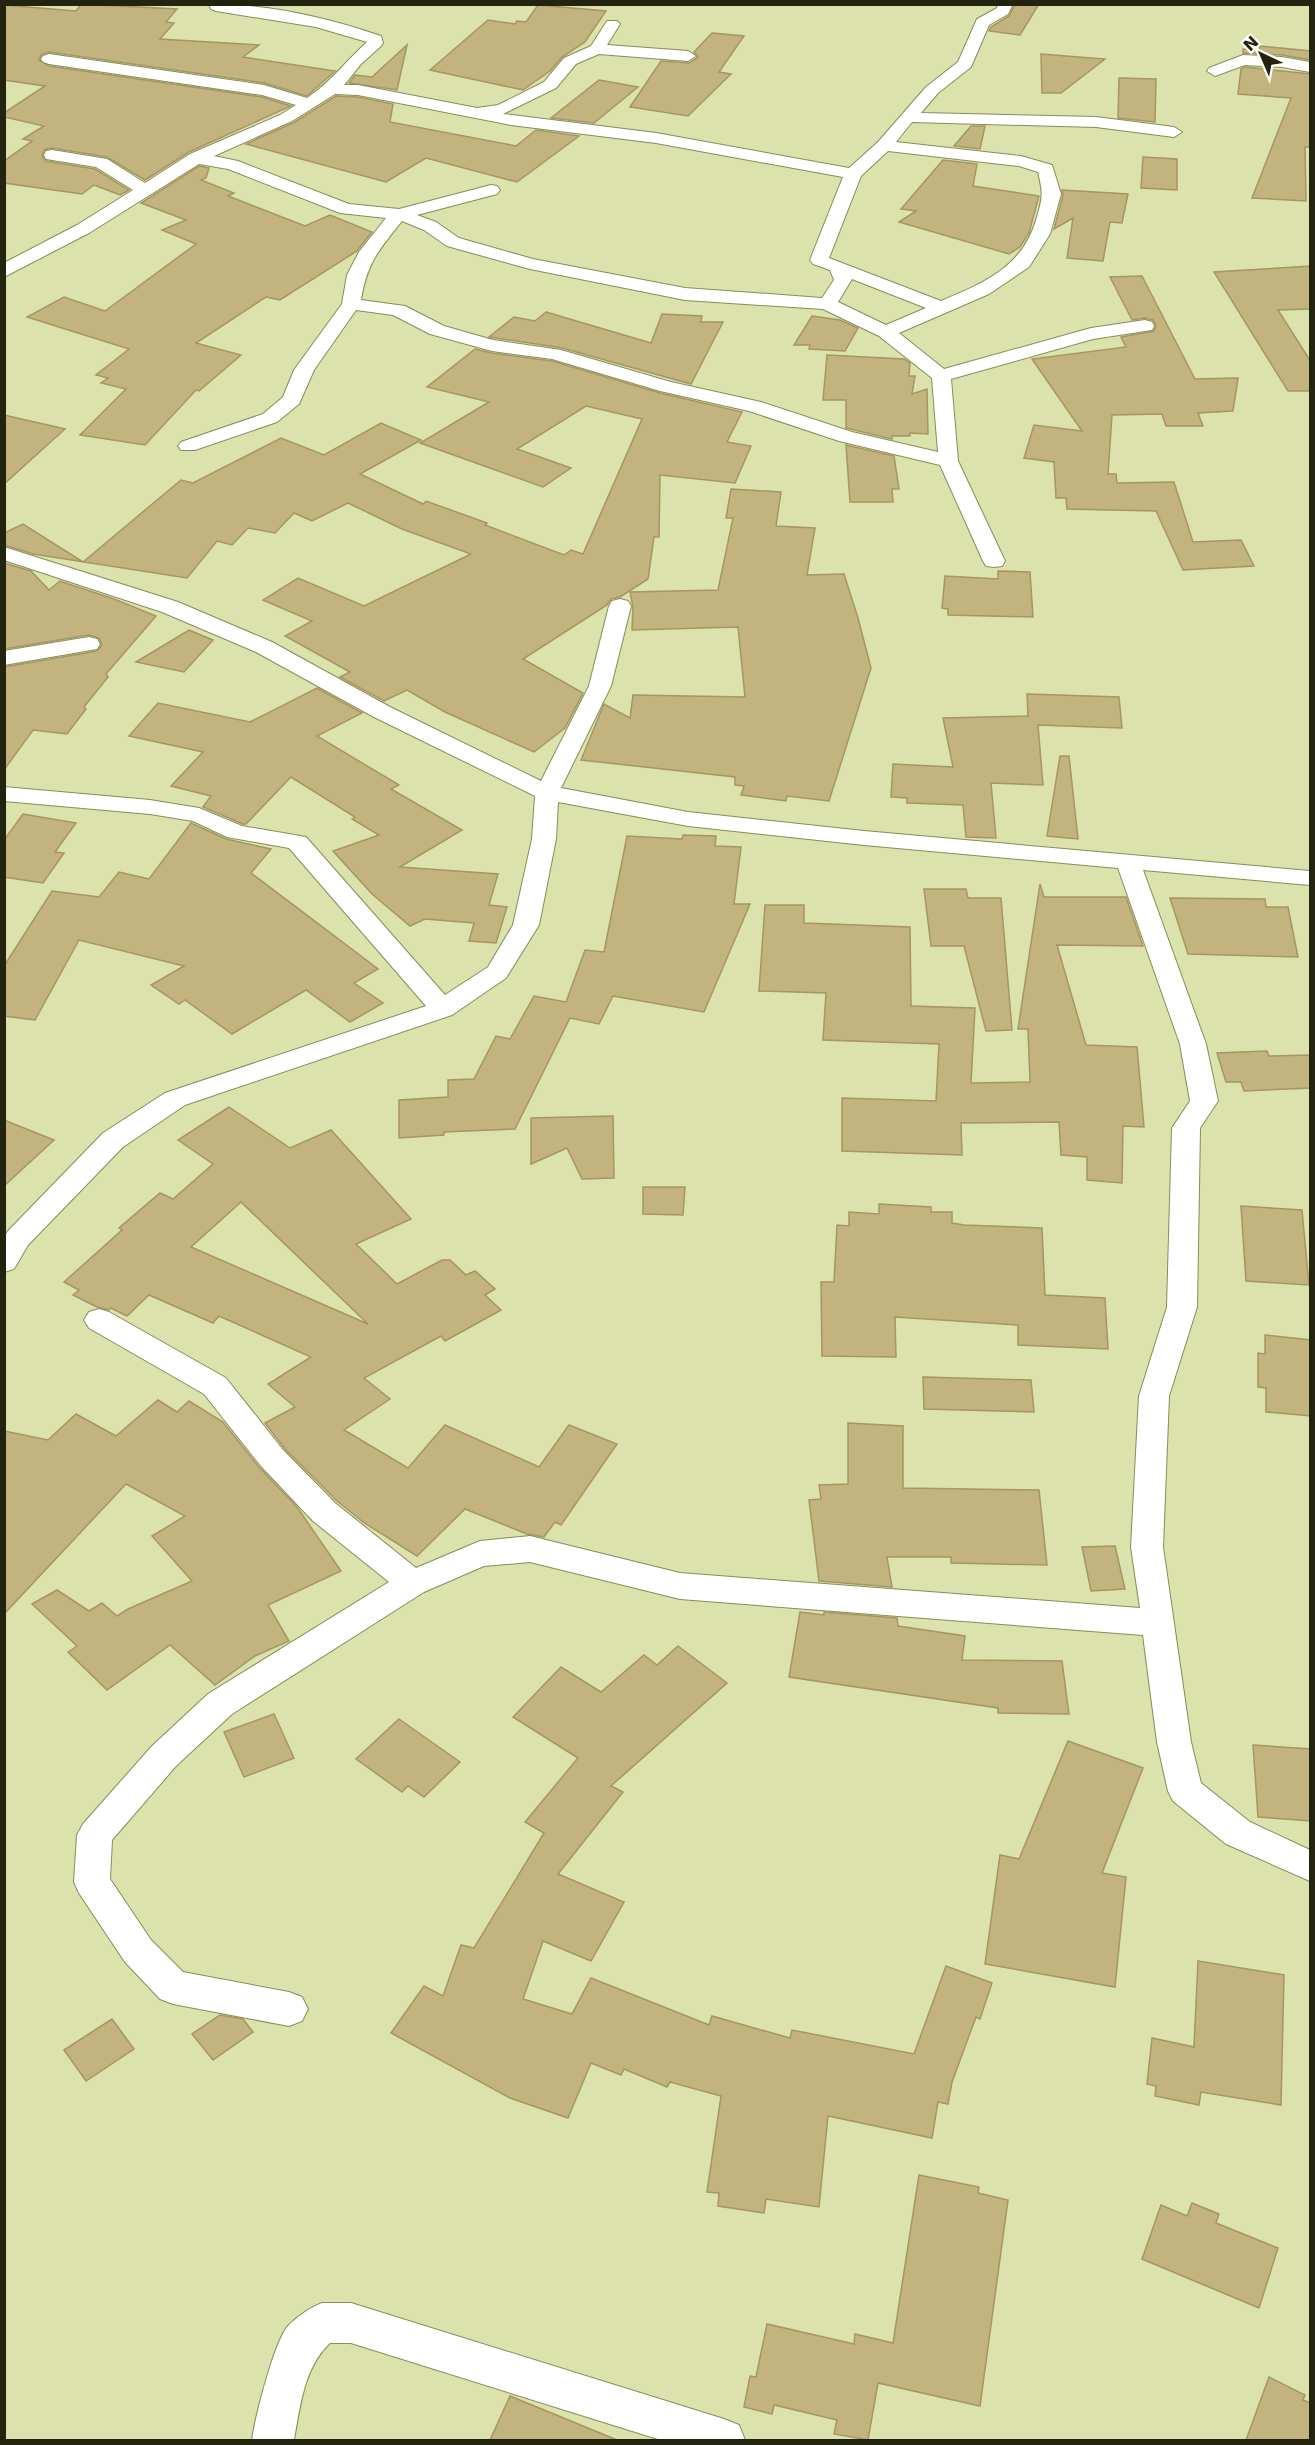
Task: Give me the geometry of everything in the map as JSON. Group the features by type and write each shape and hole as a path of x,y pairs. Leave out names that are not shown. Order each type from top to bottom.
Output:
{"street":[{"path":"942,308 819,260 853,174 884,146 932,90 965,64 982,22 1003,11 1006,4"},
{"path":"4,272 21,260 83,229 196,159 262,131 332,89 355,61 375,43 375,39 305,18 216,6"},
{"path":"597,49 612,24"},
{"path":"473,114 502,109 550,85 570,61 597,49 687,56"},
{"path":"49,59 235,85 264,90 308,103"},
{"path":"1215,71 1243,60 1282,62 1311,67"},
{"path":"332,89 358,90 473,114 656,138 853,174"},
{"path":"908,117 967,121 1010,119 1098,122 1174,132"},
{"path":"884,146 1021,160 1046,169 1052,194 1041,234 1023,263 983,290 886,332"},
{"path":"52,155 101,163 145,190"},
{"path":"196,159 232,165 346,209 399,214 490,199 470,213"},
{"path":"399,214 430,226 453,242 541,266 685,294 827,304 886,332 941,376 948,461 994,561"},
{"path":"188,446 270,418 292,400 304,369 351,304 356,275 368,252 399,214"},
{"path":"430,226 450,220"},
{"path":"827,304 843,280 838,267"},
{"path":"351,304 398,310 437,330 492,345 554,354 668,387 754,406 846,437 948,461"},
{"path":"941,376 1091,334 1145,326"},
{"path":"4,553 170,607 264,647 382,712 547,792 688,819 864,838 1311,878"},
{"path":"4,1262 18,1238 113,1140 175,1099 443,1009 496,972 526,925 544,839 547,792 600,686 620,606"},
{"path":"4,658 89,644"},
{"path":"4,794 160,808 198,815 236,832 297,842 443,1009"},
{"path":"1127,860 1193,1044 1204,1101 1186,1128 1182,1307 1154,1396 1147,1547 1174,1742 1185,1791 1238,1833 1311,1866"},
{"path":"99,1320 215,1386 272,1458 324,1512 413,1583"},
{"path":"289,2008 173,1987 138,1951 92,1882 95,1835 164,1756 220,1704 413,1583 480,1554 530,1549 680,1586 1158,1623"},
{"path":"273,2440 280,2402 301,2342 322,2323 351,2323 724,2440"}],"building":[{"path":"81,4 177,9 166,22 174,23 160,39 259,45 243,57 335,71 307,96 264,83 49,52 42,54 39,60 49,66 262,97 291,106 189,152 145,180 107,157 52,148 44,150 42,156 46,161 95,169 129,190 120,195 94,185 82,194 4,183 4,161 32,141 23,139 44,126 4,117 4,113 45,86 4,80 4,5 76,11"},
{"path":"1015,4 1039,4 1020,35 989,31 991,27 1009,16"},
{"path":"538,5 606,11 585,42 562,57 550,71 523,90 430,70 488,20 515,24 517,21 526,22"},
{"path":"712,33 744,36 719,72 731,74 688,116 630,107 661,61 689,63 698,57 694,52"},
{"path":"407,45 397,90 349,83 355,75 372,77"},
{"path":"1260,46 1311,51 1311,60 1282,55 1243,53 1243,49 1259,50"},
{"path":"1041,54 1105,59 1061,93 1042,93"},
{"path":"1245,67 1311,74 1311,147 1305,147 1306,201 1252,198 1291,98 1238,94 1241,69"},
{"path":"1119,78 1156,79 1155,122 1118,118"},
{"path":"599,80 638,87 594,123 551,118"},
{"path":"336,96 358,97 393,104 390,122 516,146 536,130 579,136 517,182 426,158 386,182 246,144 293,123"},
{"path":"971,126 985,126 980,149 954,146"},
{"path":"1143,157 1177,159 1177,190 1141,188"},
{"path":"943,160 977,164 973,186 1039,196 1029,233 1020,247 1009,254 899,222 916,211 901,209"},
{"path":"199,166 209,168 206,178 201,180 234,193 228,196 305,226 330,215 372,232 357,251 280,300 266,297 196,343 241,355 199,391 196,390 145,445 80,435 126,389 101,383 108,378 96,375 129,349 27,317 64,297 105,311 196,244 162,230 186,220 141,203"},
{"path":"1062,190 1128,194 1122,223 1110,222 1103,261 1067,258 1073,218 1054,229 1063,195"},
{"path":"1311,266 1311,309 1278,310 1311,362 1311,391 1288,391 1214,272"},
{"path":"1142,276 1195,379 1238,378 1233,411 1198,413 1203,426 1166,426 1162,414 1112,415 1108,474 1116,474 1117,483 1174,482 1193,542 1241,540 1254,566 1183,570 1156,511 1067,509 1066,498 1056,498 1054,462 1024,458 1034,425 1082,431 1032,359 1126,347 1121,337 1154,331 1156,325 1153,320 1145,318 1132,320 1110,277"},
{"path":"546,312 651,343 662,314 702,316 701,322 723,322 691,384 562,348 489,337 514,317 535,321"},
{"path":"812,316 840,320 858,328 845,351 809,349 810,345 794,345"},
{"path":"475,349 552,361 660,393 742,412 727,442 751,446 735,483 660,475 659,537 654,537 648,579 620,597 611,599 607,605 523,659 583,693 565,728 534,752 445,712 407,690 384,701 340,677 350,672 285,636 312,621 263,600 298,578 364,606 471,554 402,529 348,503 312,521 294,513 275,533 248,528 232,545 217,541 187,578 83,562 181,480 193,483 281,438 324,455 381,423 421,440 360,474 423,504 426,501 487,523 485,525 564,555 571,550 583,554 642,419 586,406 517,449 571,468 543,487 420,443 489,402 427,387"},
{"path":"827,355 904,359 910,363 909,376 915,376 912,394 927,389 928,434 910,433 910,436 892,436 892,439 846,428 846,400 823,400"},
{"path":"4,415 65,429 4,484"},
{"path":"846,445 894,456 899,489 892,489 893,502 850,502"},
{"path":"731,489 781,492 776,526 815,528 807,575 844,574 858,618 871,668 829,801 787,796 786,801 741,795 744,786 735,785 735,777 581,760 604,704 630,718 633,695 745,697 738,627 632,630 633,607 630,592 718,590 733,518 726,518"},
{"path":"23,524 83,562 33,554 4,545 4,533"},
{"path":"4,563 31,571 49,590 60,581 156,616 106,674 108,677 84,707 86,709 67,734 33,730 4,770 4,667 97,651 102,645 99,638 89,635 4,649"},
{"path":"998,571 1030,572 1033,617 948,615 948,609 942,608 945,576 998,579"},
{"path":"189,630 213,640 184,672 136,662"},
{"path":"317,688 362,713 317,736 399,785 391,789 462,830 400,867 498,874 489,905 507,907 496,943 469,941 474,923 425,919 410,926 372,894 333,851 379,835 352,819 355,817 291,777 246,824 243,824 203,807 211,796 171,786 203,752 129,736 158,703 250,722"},
{"path":"1027,694 1119,697 1122,728 1038,725 1043,785 991,783 996,838 966,837 963,805 907,803 907,798 891,797 893,764 953,767 943,718 1028,716"},
{"path":"1060,756 1069,756 1078,839 1047,836"},
{"path":"23,814 76,823 55,852 64,853 43,883 4,877 4,840"},
{"path":"191,823 226,839 271,849 251,873 378,969 354,983 383,1003 350,1022 306,990 232,1034 185,1000 179,1004 151,985 184,966 79,940 35,1020 4,1016 4,966 52,891 99,897 119,872 149,879"},
{"path":"683,835 716,836 715,846 741,847 734,904 750,904 704,1012 613,996 599,1024 570,1018 515,1129 444,1132 444,1135 399,1138 399,1100 448,1097 448,1080 474,1079 496,1036 510,1039 534,996 566,1002 585,950 604,952 627,836 682,839"},
{"path":"1040,884 1044,897 1126,897 1143,946 1057,945 1086,1045 1137,1047 1144,1127 1123,1126 1122,1183 1087,1180 1087,1157 1061,1155 1059,1122 961,1123 962,1155 842,1151 842,1098 936,1101 939,1044 823,1040 826,993 759,991 765,905 804,905 804,923 910,927 911,1006 975,1008 971,1083 1030,1082 1028,1029 1018,1029"},
{"path":"924,889 966,889 968,898 1001,898 1012,1030 986,1031 964,946 931,946"},
{"path":"1170,898 1265,899 1266,907 1288,907 1298,957 1188,954"},
{"path":"1267,1051 1269,1056 1311,1055 1311,1088 1244,1091 1241,1082 1226,1082 1217,1053"},
{"path":"229,1107 290,1148 331,1130 411,1219 356,1244 397,1284 442,1260 450,1260 466,1275 475,1271 495,1289 485,1295 501,1310 445,1341 441,1336 364,1378 390,1399 344,1430 408,1468 445,1425 539,1467 569,1425 617,1444 561,1525 555,1522 544,1537 527,1534 465,1509 417,1556 363,1522 337,1501 285,1449 265,1423 295,1407 268,1384 311,1357 219,1316 213,1323 149,1295 127,1316 111,1308 109,1310 97,1307 73,1295 79,1290 64,1282 122,1230 119,1228 160,1193 173,1199 213,1164 178,1140","holes":["241,1202 368,1324 191,1247"]},
{"path":"613,1116 614,1178 582,1179 567,1148 531,1164 531,1118"},
{"path":"4,1120 54,1140 4,1186"},
{"path":"643,1187 685,1187 683,1215 643,1214"},
{"path":"879,1204 931,1207 931,1212 952,1212 952,1223 964,1225 1042,1228 1045,1295 1105,1298 1108,1349 1018,1345 1018,1325 895,1317 896,1357 822,1356 821,1282 834,1282 837,1225 849,1226 849,1212 879,1214"},
{"path":"1241,1206 1302,1210 1309,1285 1246,1281"},
{"path":"1265,1335 1311,1340 1311,1416 1266,1412 1266,1388 1258,1387 1258,1353 1265,1354"},
{"path":"923,1377 1031,1380 1034,1412 924,1409"},
{"path":"158,1400 177,1412 189,1401 223,1422 259,1467 297,1507 341,1571 268,1605 289,1641 255,1656 215,1685 170,1645 107,1690 68,1652 77,1646 32,1604 57,1590 89,1611 102,1603 117,1616 192,1581 152,1536 185,1516 126,1484 4,1614 4,1431 48,1440 76,1414 116,1436"},
{"path":"848,1423 903,1426 903,1488 1039,1490 1047,1565 951,1563 951,1557 887,1557 892,1587 819,1581 809,1500 821,1499 819,1485 848,1484"},
{"path":"1115,1546 1125,1589 1091,1591 1082,1547"},
{"path":"800,1612 897,1618 898,1626 965,1636 962,1660 1062,1661 1069,1714 998,1713 998,1708 789,1677"},
{"path":"678,1646 727,1683 611,1786 623,1792 558,1874 624,1902 591,1961 543,1941 523,1999 572,2014 591,1978 709,2025 712,2016 790,2038 792,2030 914,2054 946,1966 992,1983 980,2019 976,2017 952,2082 948,2104 938,2102 932,2138 828,2116 819,2207 766,2199 764,2213 718,2206 719,2193 707,2192 721,2096 670,2082 667,2087 624,2069 621,2075 591,2063 568,2118 510,2098 391,2033 424,1986 443,1996 461,1945 474,1948 544,1833 525,1822 578,1758 513,1717 561,1667 601,1692 644,1655 657,1665"},
{"path":"274,1714 294,1758 244,1777 224,1732"},
{"path":"399,1719 460,1762 424,1797 408,1786 402,1792 356,1759"},
{"path":"1068,1741 1143,1768 1102,1873 1126,1877 1115,1987 985,1964 1000,1855 1019,1859"},
{"path":"1253,1745 1311,1749 1311,1821 1258,1817"},
{"path":"1198,1961 1284,1975 1281,2105 1201,2092 1199,2105 1155,2096 1156,2086 1147,2084 1152,2038 1194,2047"},
{"path":"220,2015 243,2019 253,2032 213,2060 192,2034"},
{"path":"112,2019 134,2049 86,2081 64,2050"},
{"path":"919,2175 979,2187 978,2193 1008,2200 980,2406 878,2383 868,2440 834,2434 837,2420 774,2405 772,2414 744,2407 750,2376 756,2377 767,2324 854,2344 855,2334 893,2343"},
{"path":"1192,2203 1219,2214 1216,2223 1278,2248 1259,2308 1142,2259 1161,2205 1187,2216"},
{"path":"1269,2377 1305,2395 1303,2400 1311,2403 1311,2440 1246,2440"},
{"path":"510,2396 617,2440 490,2440"}]}
